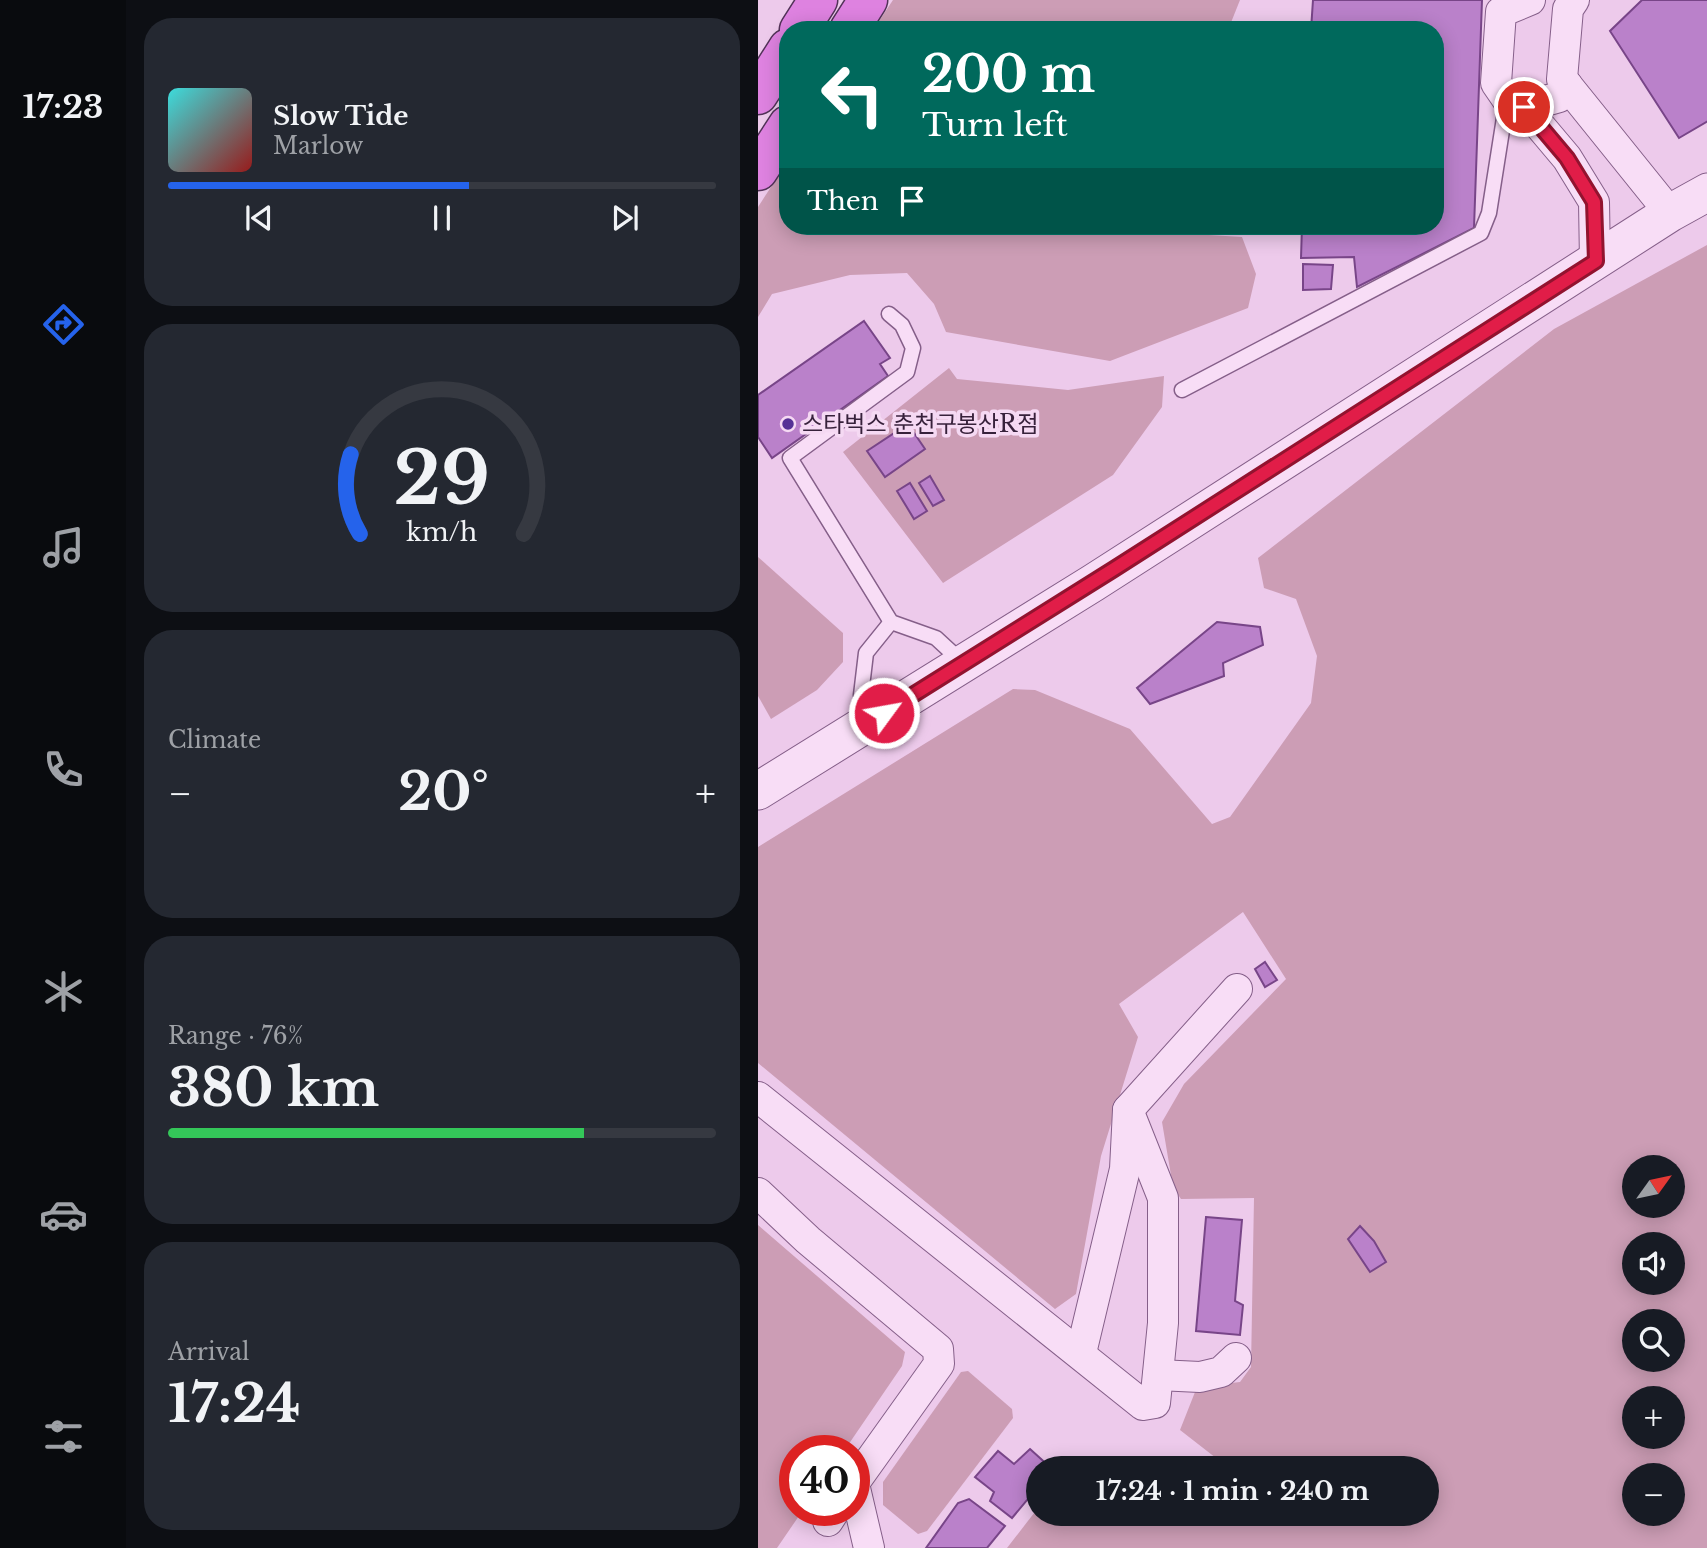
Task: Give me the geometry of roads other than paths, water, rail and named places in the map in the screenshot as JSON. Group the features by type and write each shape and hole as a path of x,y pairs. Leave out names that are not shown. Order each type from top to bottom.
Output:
{"highway":[{"path":"805,21 818,0"},
{"path":"855,21 868,0"},
{"path":"758,95 779,62"},
{"path":"758,172 779,139"}],"street":[{"path":"1596,261 1594,202 1567,158 1496,83 1501,12 1532,0 1571,5 1562,79 1670,213"},
{"path":"1516,103 1559,97 1567,85"},
{"path":"758,791 1218,504 1670,213 1707,192"},
{"path":"1081,1353 1125,1169 1128,1110 1236,989"},
{"path":"758,1097 1143,1405 1155,1403 1158,1375 1163,1323 1163,1198 1128,1110"},
{"path":"758,1193 808,1240 938,1349 939,1364 870,1461"},
{"path":"1158,1375 1200,1377 1221,1372 1236,1357"},
{"path":"864,1526 869,1548"}],"lane":[{"path":"1182,390 1481,233 1489,213 1516,103"},
{"path":"889,314 902,325 913,348 907,372 790,458 891,622 936,638 964,663"},
{"path":"864,725 861,695 866,653 891,622"}],"place":[{"name":"스타벅스 춘천구봉산R점","path":"788,424"}]}
